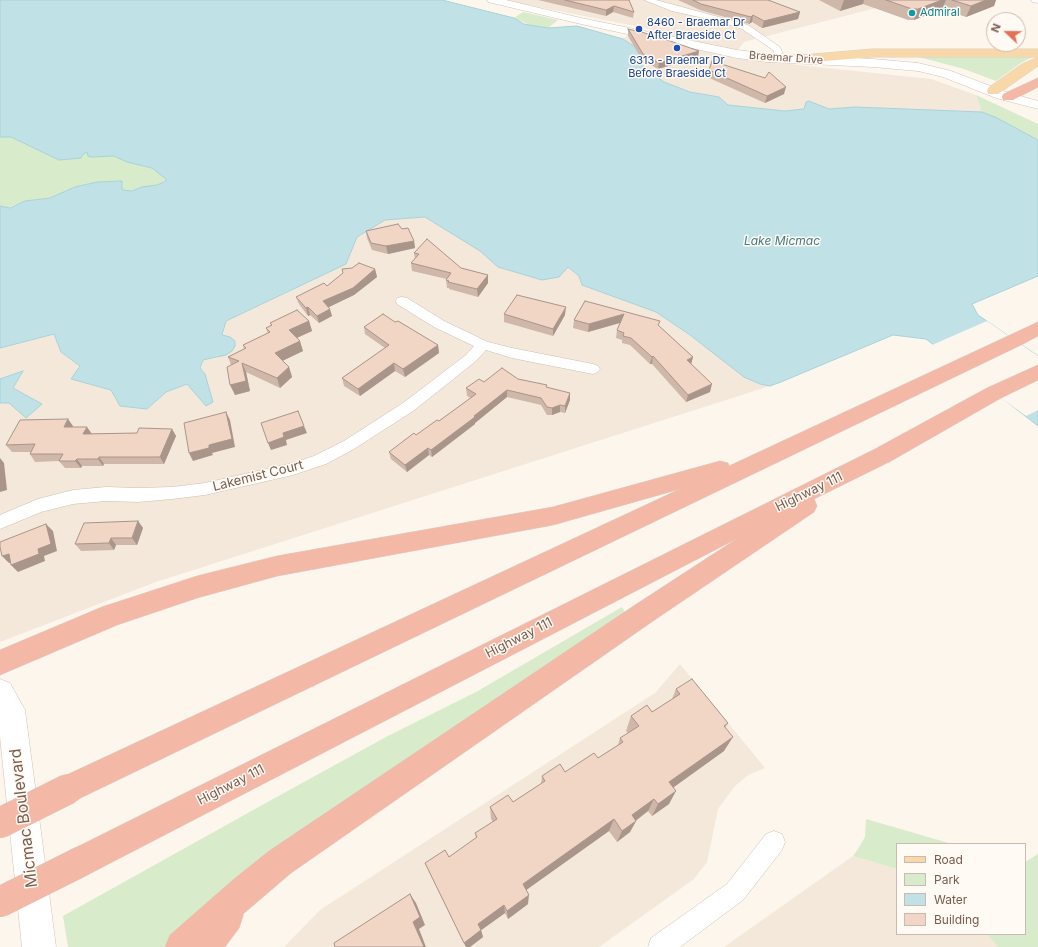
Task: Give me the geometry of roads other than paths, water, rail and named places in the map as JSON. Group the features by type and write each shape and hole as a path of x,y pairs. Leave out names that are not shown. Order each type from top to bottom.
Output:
{"highway":[{"path":"1008,97 1038,82"},
{"path":"0,823 68,789 1016,340 1038,328"},
{"name":"Highway 111","path":"0,902 768,512 884,455 994,394 1038,372"},
{"path":"0,663 111,615 197,587 277,566 553,516 779,452"},
{"path":"182,947 245,890 280,862 612,635 884,455"},
{"path":"208,947 212,937 245,890"}],"main road":[{"name":"Braemar Drive","path":"492,0 581,21 745,55 781,59 873,63 918,67 947,74 1008,97 1038,105"},
{"path":"802,60 872,53 1038,52"},
{"path":"993,91 1026,67 1038,61"},
{"name":"Braemar Drive","path":"1008,97 1024,110 1038,116"},
{"name":"Micmac Boulevard","path":"0,692 11,710 39,947"}],"street":[{"path":"648,0 675,9 723,20 745,27 777,49 781,59"},
{"path":"402,301 439,324 483,345 512,353 593,369"},
{"name":"Lakemist Court","path":"0,522 38,506 73,497 106,494 138,495 172,493 205,489 293,470 314,462 349,445 408,407 472,358 483,345"},
{"path":"660,947 735,892 774,842"}],"water":[{"name":"Lake Micmac","path":"0,0 442,0 514,18 524,24 548,28 577,26 623,39 640,50 640,64 664,82 690,92 719,97 728,105 785,111 804,109 806,102 809,101 829,109 855,107 982,112 995,117 1038,140 1038,276 972,304 978,315 1038,356 1038,426 926,339 893,335 781,382 770,386 760,384 744,377 690,335 656,312 582,285 579,276 568,267 559,277 542,280 498,267 480,251 425,217 385,220 357,237 346,264 226,321 222,335 230,337 235,341 235,346 232,351 226,355 203,360 200,368 205,374 213,402 206,406 187,384 166,392 147,409 120,406 111,390 71,379 80,366 61,352 54,334 0,348 0,206 10,208 25,201 50,198 75,187 97,182 122,181 122,190 132,191 142,187 157,185 166,181 166,179 152,168 127,162 114,156 91,157 88,156 87,152 83,154 81,158 59,160 11,137 0,137"},
{"path":"23,371 13,388 42,404 26,418 9,403 0,403 0,379"}],"place":[{"name":"Admiral","path":"912,13"},
{"name":"8460 - Braemar Dr After Braeside Ct","path":"639,29"},
{"name":"6313 - Braemar Dr Before Braeside Ct","path":"677,48"}]}
